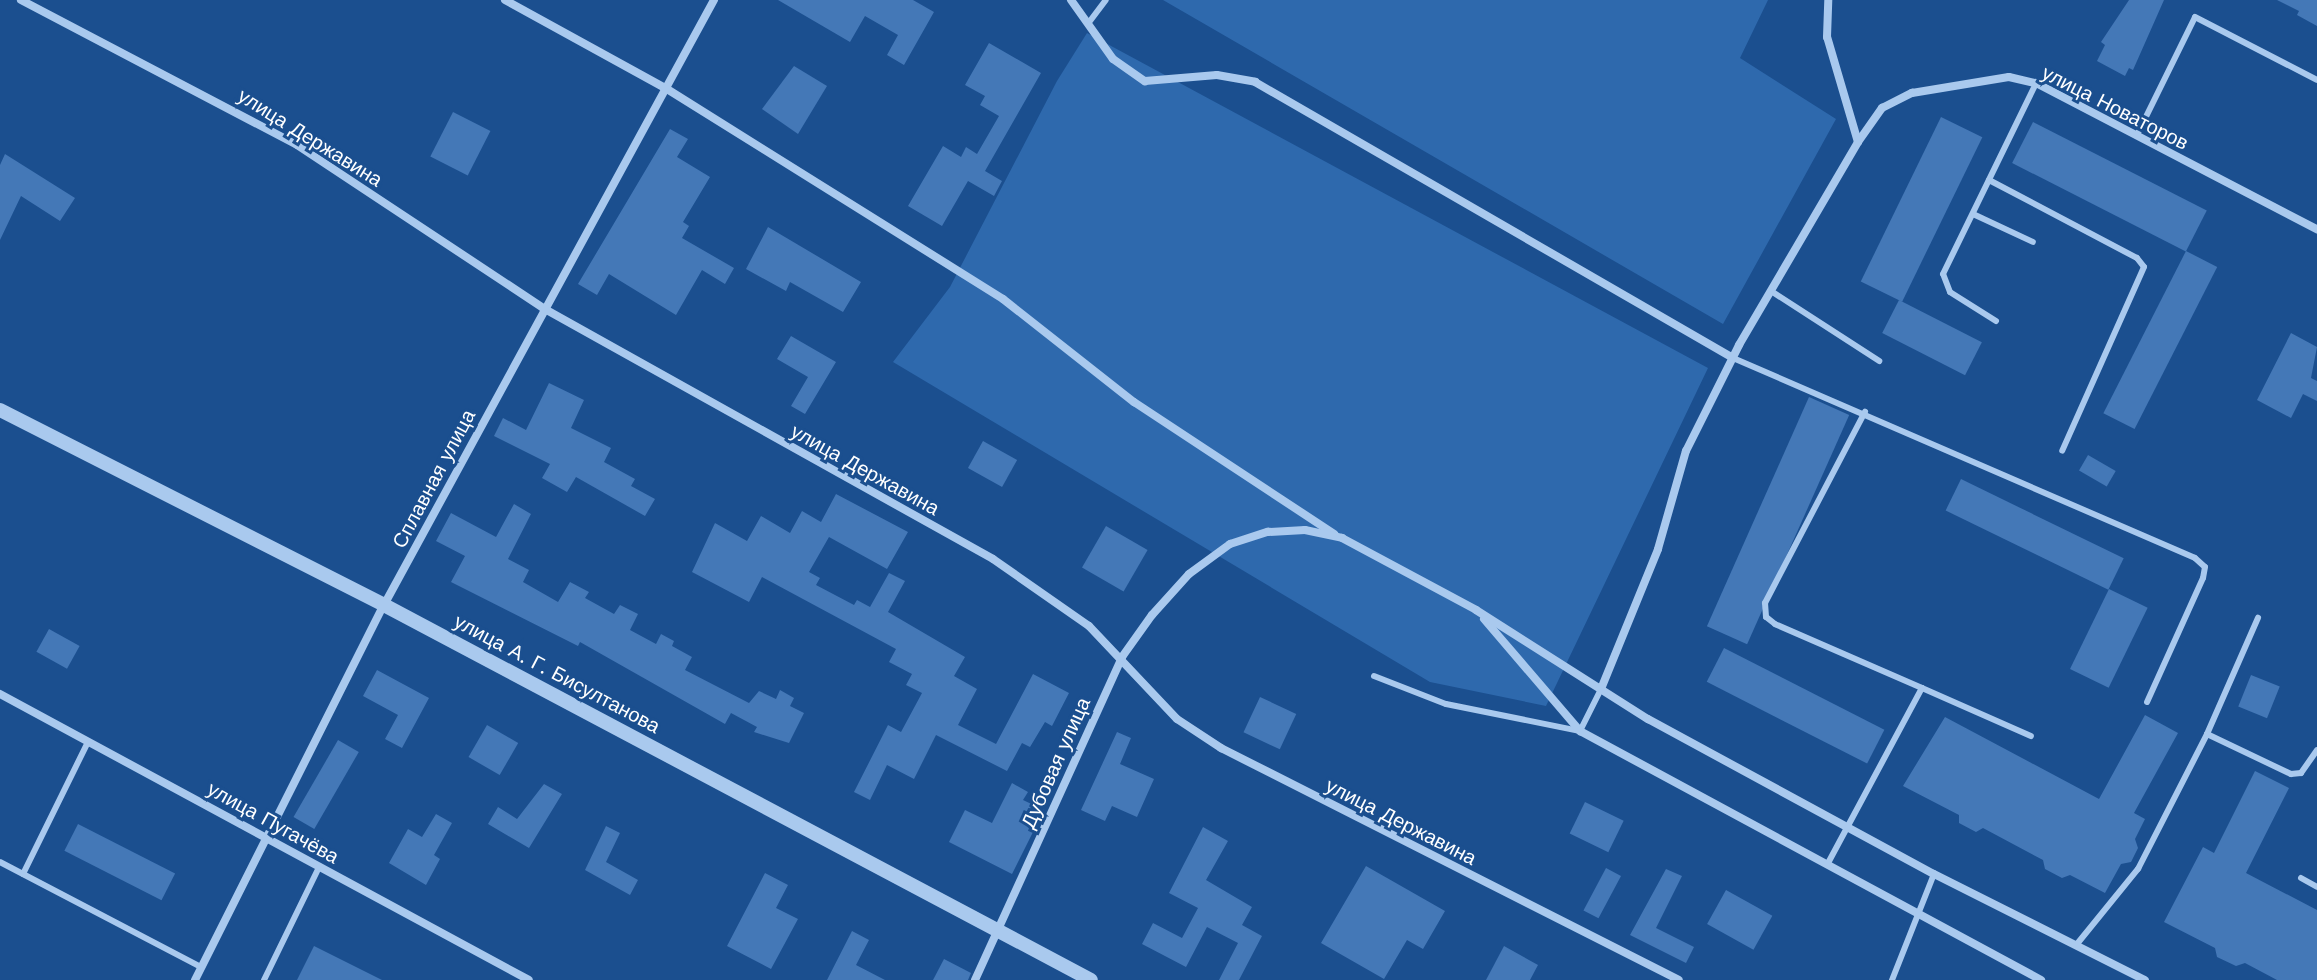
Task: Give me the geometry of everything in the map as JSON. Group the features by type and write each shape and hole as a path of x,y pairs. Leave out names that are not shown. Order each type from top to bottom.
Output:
{"street":[{"name":"улица Державина","path":"21,0 297,145 543,308 993,559 1089,626 1122,657 1137,681 1177,719 1221,748 1679,980"},
{"path":"505,0 667,89 1003,299 1134,402 1342,538 1476,610 1601,689 1847,827 2145,980"},
{"name":"Сплавная улица","path":"195,980 384,605 543,308 714,0"},
{"path":"1071,0 1090,21 1113,59 1145,81 1217,75 1255,82 1733,358"},
{"path":"1828,0 1827,37 1858,142"},
{"name":"улица Новаторов","path":"1601,689 1658,549 1686,451 1771,291 1858,142 1882,108 1912,93 1983,79 2036,83 2317,229"},
{"name":"улица А. Г. Бисултанова","path":"0,410 384,605 1091,980"},
{"name":"Дубовая улица","path":"975,980 1122,657 1189,574 1230,544 1268,532 1305,530 1342,538"},
{"path":"1476,610 1580,731 2041,980"},
{"name":"улица Пугачёва","path":"0,694 529,980"}],"lane":[{"path":"1090,21 1106,0"},
{"path":"2137,135 2195,17 2317,80"},
{"path":"1996,321 1944,284 1943,274 2036,83"},
{"path":"1989,180 2137,258 2144,267 2062,451"},
{"path":"1973,214 2033,242"},
{"path":"1771,291 1879,361"},
{"path":"1733,358 1865,412 2195,558 2205,567 2147,702"},
{"path":"1865,412 1765,603 1766,617 2031,736"},
{"path":"2077,944 2138,869 2207,734 2258,618"},
{"path":"1374,676 1446,704 1580,731 1601,689"},
{"path":"1827,865 1922,688"},
{"path":"2207,734 2291,774 2301,773 2317,750"},
{"path":"23,874 88,742"},
{"path":"0,862 201,967"},
{"path":"264,980 319,867"},
{"path":"1892,980 1915,912 1934,874"},
{"path":"2301,878 2317,887"}],"shaded area":[{"path":"1163,0 1768,0 1740,58 1836,119 1723,324"},
{"path":"1087,33 1708,368 1546,706 1430,682 893,362 950,287 1057,81"}],"building":[{"path":"778,0 913,0 934,12 904,65 887,55 898,35 865,16 850,42"},
{"path":"2129,0 2164,0 2133,70 2129,68 2125,76 2097,61 2105,45 2101,42"},
{"path":"2277,0 2317,0 2317,26 2297,15 2299,11"},
{"path":"989,43 1041,73 985,171 1002,181 994,196 968,181 942,226 908,206 943,146 961,157 966,147 977,154 999,116 980,105 985,96 965,85"},
{"path":"794,66 827,86 798,134 762,109"},
{"path":"453,112 490,131 468,176 430,157"},
{"path":"1941,117 1982,137 1902,302 1861,281"},
{"path":"2033,122 2207,211 2186,252 2012,163"},
{"path":"670,129 688,139 677,157 710,177 683,222 689,226 682,238 734,268 725,284 702,270 676,315 609,274 597,295 578,284"},
{"path":"5,154 75,198 60,221 21,196 0,240 0,165"},
{"path":"768,227 861,282 843,312 790,282 786,291 746,269"},
{"path":"2186,251 2217,267 2135,429 2103,413"},
{"path":"1899,300 1982,342 1965,375 1882,333"},
{"path":"2291,333 2317,347 2311,378 2317,381 2317,401 2303,394 2291,418 2257,400"},
{"path":"791,336 836,362 805,414 791,406 808,377 777,359"},
{"path":"549,383 584,400 571,428 611,448 604,462 635,479 631,486 655,499 645,516 576,477 567,492 542,478 550,464 494,436 503,418 526,430"},
{"path":"1809,397 1849,415 1747,644 1707,626"},
{"path":"983,441 1017,460 1002,487 968,468"},
{"path":"2088,455 2116,471 2107,487 2079,471"},
{"path":"1961,479 2124,558 2108,590 1946,510"},
{"path":"836,494 908,532 887,569 829,537 809,572 820,578 816,585 854,605 857,600 870,607 889,573 905,581 888,612 965,657 954,676 977,689 958,725 996,744 1033,674 1069,693 1052,726 1045,722 1030,747 1022,743 1007,771 936,735 914,779 887,765 870,800 854,792 888,725 901,732 922,693 906,685 912,674 889,662 896,649 762,577 749,602 692,572 715,523 747,541 761,516 790,533 802,511 821,522"},
{"path":"514,504 531,514 508,559 529,570 523,582 558,602 570,582 589,592 585,598 614,614 620,605 638,614 630,630 656,644 661,634 674,641 672,646 692,657 685,670 749,703 759,691 776,699 780,690 794,698 790,706 804,713 789,743 754,732 757,727 731,713 725,724 580,642 578,646 451,582 465,556 436,541 451,513 496,537"},
{"path":"1106,526 1148,550 1124,592 1082,568"},
{"path":"2109,589 2148,608 2109,688 2070,669"},
{"path":"49,629 80,646 67,669 36,652"},
{"path":"1724,648 1884,730 1867,764 1707,682"},
{"path":"377,670 429,698 402,748 385,739 398,715 363,696"},
{"path":"2251,675 2280,687 2267,718 2238,707"},
{"path":"1260,697 1296,714 1280,749 1244,732"},
{"path":"2145,715 2178,733 2134,813 2145,819 2135,839 2138,848 2131,862 2121,864 2105,893 2070,875 2062,878 2045,869 2043,860 1983,828 1976,832 1959,823 1959,815 1903,786 1945,717 2099,799"},
{"path":"487,725 518,743 500,775 468,757"},
{"path":"1117,732 1131,738 1120,764 1154,779 1137,817 1112,806 1105,821 1081,810"},
{"path":"338,740 359,752 314,829 294,817"},
{"path":"2255,771 2289,788 2246,873 2317,910 2317,980 2277,980 2245,963 2236,966 2217,957 2215,948 2164,922 2203,847 2214,853"},
{"path":"1012,783 1028,792 1023,800 1044,810 1012,874 949,842 965,810 992,823"},
{"path":"544,784 562,794 529,848 488,824 498,807 517,819"},
{"path":"1585,802 1624,821 1608,852 1570,833"},
{"path":"436,814 452,823 434,855 440,859 426,885 389,863 408,829 422,837"},
{"path":"78,824 175,873 161,900 64,851"},
{"path":"606,826 620,833 606,862 638,880 630,895 585,870"},
{"path":"1203,827 1228,841 1206,880 1252,907 1242,925 1262,936 1239,980 1219,980 1238,943 1207,927 1186,967 1142,944 1153,923 1182,938 1198,908 1169,893"},
{"path":"1366,866 1445,911 1423,949 1407,940 1384,979 1321,943"},
{"path":"1606,868 1621,876 1598,918 1583,910"},
{"path":"1666,869 1682,876 1656,928 1694,947 1686,963 1630,935"},
{"path":"765,873 788,885 776,908 798,919 771,969 727,946"},
{"path":"1726,890 1772,916 1753,950 1707,924"},
{"path":"852,931 869,940 856,965 885,980 827,980"},
{"path":"314,946 382,980 297,980"},
{"path":"1504,946 1538,965 1530,980 1486,980"},
{"path":"944,959 971,973 968,980 933,980"}]}
